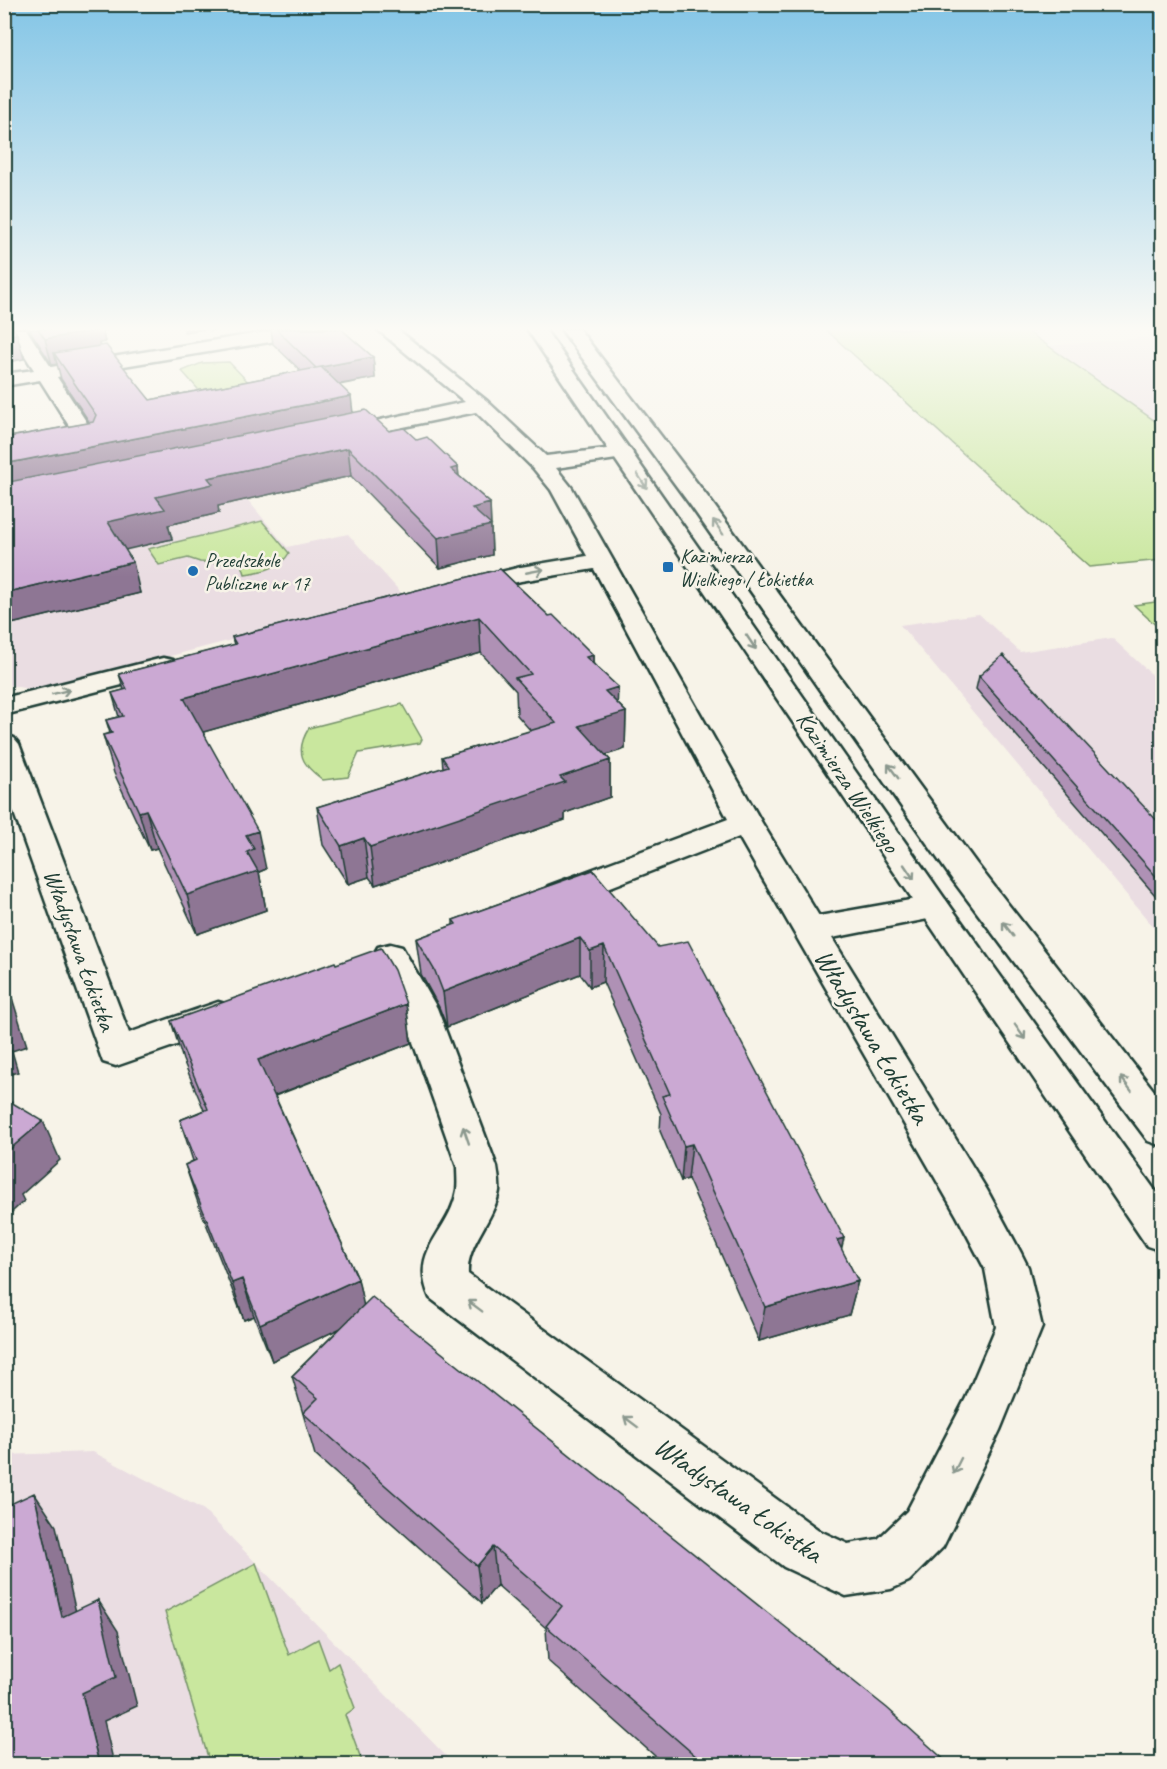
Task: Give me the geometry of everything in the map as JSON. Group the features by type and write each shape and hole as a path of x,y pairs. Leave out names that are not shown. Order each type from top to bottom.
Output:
{"street":[{"path":"4,461 91,444 70,412"},
{"path":"322,438 449,412"},
{"name":"Władysława Łokietka","path":"389,956 419,1008 477,1167 478,1190 472,1209 445,1260 446,1284 802,1549 846,1570 891,1563 925,1529 983,1414 1019,1327 1006,1267 972,1203 746,823 599,561 561,488 541,463 487,412"},
{"name":"Kazimierza Wielkiego","path":"594,412 933,908 1162,1233"},
{"name":"Kazimierza Wielkiego","path":"632,412 699,501 964,871 1162,1130"},
{"path":"541,463 623,453"},
{"path":"439,595 521,574 599,561"},
{"path":"4,707 187,660"},
{"name":"Władysława Łokietka","path":"4,744 102,1004 116,1052 247,1006"},
{"path":"533,903 746,823"},
{"name":"Władysława Łokietka","path":"809,930 933,908"}],"shaded area":[{"path":"1141,412 1162,412 1162,426"},
{"name":"Przedszkole Publiczne nr 17","path":"225,473 287,547 348,534 403,595 37,691 5,684 4,510"},
{"path":"979,614 1020,652 1112,638 1162,684 1162,937 900,625"},
{"path":"93,1452 204,1510 454,1764 5,1764 4,1455"}],"green space":[{"path":"917,412 1141,412 1162,426 1162,560 1089,567"},
{"path":"262,521 289,553 276,566 264,570 245,574 242,564 200,562 188,558 159,565 148,549"},
{"path":"1162,601 1162,631 1134,605"},
{"path":"402,704 422,739 420,743 359,753 348,777 323,780 305,763 301,751 309,728"},
{"path":"256,1563 289,1655 318,1639 329,1669 338,1663 355,1708 345,1715 363,1764 210,1764 165,1612"}],"building":[{"path":"94,412 272,412 4,464 4,438 93,422 96,415"},
{"path":"358,412 368,412 389,431 404,428 417,440 427,437 458,467 451,469 490,503 472,508 491,525 438,538 348,448 208,478 213,484 156,497 165,509 108,522 133,562 4,593 4,483"},
{"path":"500,569 549,616 553,615 593,655 586,657 618,687 605,691 626,712 579,726 610,760 560,777 565,782 370,847 364,838 341,846 317,807 448,766 442,757 556,723 515,678 531,674 479,617 184,698 258,831 246,835 254,849 247,852 258,871 187,895 146,810 139,812 103,735 112,733 106,720 123,716 112,693 127,689 119,674 236,644 232,637"},
{"path":"1003,655 1162,826 1162,883 979,676"},
{"path":"593,870 658,947 688,941 844,1238 837,1240 858,1281 765,1307 692,1144 684,1146 662,1096 670,1094 604,946 590,951 580,938 443,992 435,971 416,939 456,924 453,920"},
{"path":"381,948 394,970 406,1004 258,1060 358,1279 260,1324 242,1279 232,1283 185,1165 196,1160 180,1120 208,1109 171,1021 335,962 336,964"},
{"path":"4,989 10,1007 4,1009"},
{"path":"4,1098 43,1121 4,1154"},
{"path":"372,1297 887,1708 949,1764 705,1764 546,1626 562,1606 493,1547 477,1566 303,1413 318,1398 292,1376"},
{"path":"34,1493 62,1617 98,1600 116,1677 82,1693 99,1764 4,1764 4,1507"}],"place":[{"name":"Kazimierza Wielkiego / Łokietka","path":"668,567"},
{"name":"Przedszkole Publiczne nr 17","path":"193,571"}]}
